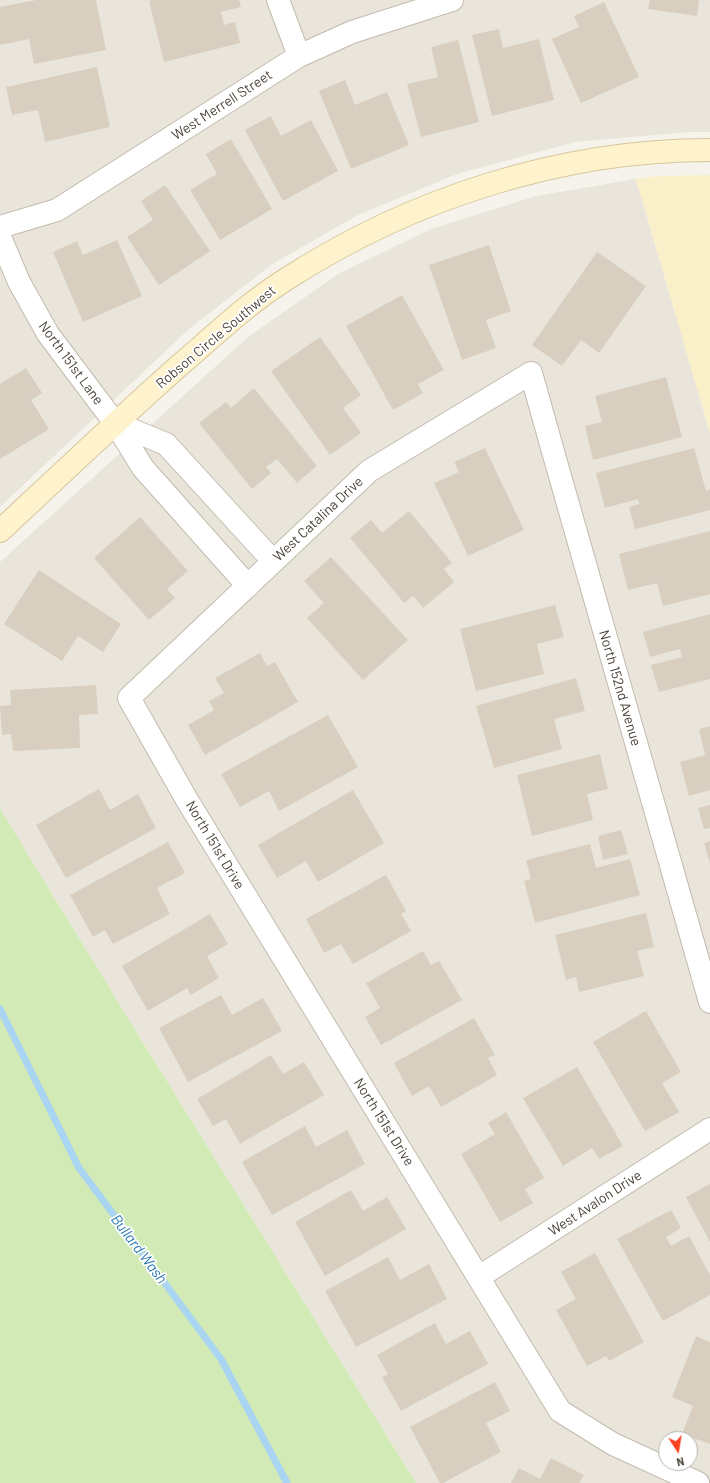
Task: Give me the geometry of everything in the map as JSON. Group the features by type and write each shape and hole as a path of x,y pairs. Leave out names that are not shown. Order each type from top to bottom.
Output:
{"street":[{"path":"278,0 299,56"},
{"name":"West Merrell Street","path":"0,227 57,210 299,56 352,32 452,0"},
{"name":"Robson Circle Southwest","path":"0,531 115,423 233,319 283,281 334,250 448,197 554,167 596,158 644,152 710,150"},
{"name":"North 151st Lane","path":"0,237 19,282 48,334 115,423 143,468 248,586"},
{"name":"West Catalina Drive","path":"129,698 369,471 531,373"},
{"name":"North 152nd Avenue","path":"531,373 710,1002"},
{"path":"115,423 166,444 273,561"},
{"name":"North 151st Drive","path":"129,698 187,800 480,1277 560,1411 612,1444 698,1483"},
{"name":"West Avalon Drive","path":"480,1277 710,1129"}],"shaded area":[{"path":"0,0 710,0 710,132 689,132 575,142 457,174 358,215 271,265 189,329 0,507"},
{"path":"636,179 710,433 710,1483 416,1483 137,1033 2,812 0,804 0,562 248,337 338,274 431,229 536,196"}],"green space":[{"path":"0,804 2,812 137,1033 416,1483 0,1483"}],"sand":[{"path":"710,175 710,433 636,179 659,176"}],"building":[{"path":"36,0 96,0 106,50 34,64 29,39 0,45 0,7"},
{"path":"239,0 241,7 221,12 224,25 235,22 240,43 164,62 149,1"},
{"path":"650,0 699,0 697,16 648,9"},
{"path":"604,2 639,77 581,103 552,39 579,27 574,16"},
{"path":"499,29 503,48 539,39 554,100 492,116 472,35"},
{"path":"458,40 479,122 421,137 407,84 438,77 431,47"},
{"path":"97,67 110,127 45,142 38,110 12,115 6,87"},
{"path":"345,80 355,105 387,92 409,145 351,169 319,91"},
{"path":"271,116 281,136 311,120 338,171 283,201 245,130"},
{"path":"231,139 272,209 220,240 190,190 217,174 206,154"},
{"path":"165,185 210,251 159,285 127,237 153,220 141,201"},
{"path":"117,240 142,296 83,322 53,252 77,241 83,255"},
{"path":"489,245 511,311 486,320 496,348 462,360 429,265"},
{"path":"597,252 646,286 599,353 581,340 562,366 532,345"},
{"path":"402,295 444,370 418,384 423,393 393,410 346,326"},
{"path":"320,337 361,395 343,408 361,433 330,455 271,371"},
{"path":"26,368 42,393 31,400 49,429 0,459 0,384"},
{"path":"666,377 682,437 593,460 585,426 602,422 595,396"},
{"path":"254,388 317,466 297,483 277,459 266,467 271,473 252,489 199,423 226,402 231,408"},
{"path":"485,448 524,530 468,556 434,483 459,472 454,462"},
{"path":"694,448 706,491 710,490 710,510 635,529 629,507 639,504 638,499 605,508 596,473"},
{"path":"409,511 452,563 444,569 454,582 423,608 413,596 404,603 350,538 371,520 382,533"},
{"path":"140,517 188,571 167,589 175,598 149,620 94,558"},
{"path":"710,531 710,594 663,606 657,583 628,590 619,554"},
{"path":"331,557 408,640 363,680 307,618 324,603 304,581"},
{"path":"39,570 121,624 103,652 78,636 62,661 4,624"},
{"path":"555,605 564,637 537,644 544,674 476,691 460,629"},
{"path":"710,614 710,679 659,692 651,665 682,657 680,649 650,657 643,632"},
{"path":"260,653 267,666 275,662 298,702 205,755 188,725 214,710 209,701 224,693 215,678"},
{"path":"576,678 585,711 554,719 562,749 494,768 476,706"},
{"path":"96,685 98,714 79,715 80,748 13,751 11,734 2,735 0,706 11,705 10,690"},
{"path":"328,715 358,767 279,811 269,791 240,807 221,774"},
{"path":"710,726 710,790 689,796 680,762 705,755 699,729"},
{"path":"600,754 608,789 587,794 593,820 532,836 517,775"},
{"path":"99,789 110,810 138,794 156,828 66,878 36,825"},
{"path":"353,790 384,843 318,882 306,861 277,878 258,845"},
{"path":"710,805 710,828 704,829 698,808"},
{"path":"621,830 628,854 603,860 598,836"},
{"path":"710,841 710,863 704,843"},
{"path":"168,842 185,873 157,888 170,914 113,944 105,930 93,937 70,895"},
{"path":"590,844 596,868 630,859 640,895 535,923 524,881 531,879 526,860"},
{"path":"386,875 406,911 401,914 411,931 353,964 341,944 324,953 306,919"},
{"path":"646,913 654,947 637,951 644,976 579,992 576,977 566,980 555,935"},
{"path":"210,914 228,944 207,956 219,978 191,995 187,988 148,1011 122,966"},
{"path":"423,951 431,965 439,961 462,1000 381,1045 365,1017 380,1008 366,983"},
{"path":"221,995 232,1015 263,998 282,1031 188,1082 159,1028"},
{"path":"646,1011 681,1072 662,1083 679,1112 645,1131 593,1042"},
{"path":"474,1018 495,1055 488,1058 497,1075 441,1107 429,1086 412,1096 394,1063"},
{"path":"271,1055 283,1074 304,1062 324,1095 240,1144 226,1119 213,1126 197,1099"},
{"path":"577,1067 623,1146 599,1159 592,1148 563,1166 523,1098"},
{"path":"506,1112 544,1178 525,1189 533,1203 500,1222 461,1154 495,1134 488,1123"},
{"path":"305,1126 316,1147 347,1130 365,1164 272,1215 242,1162"},
{"path":"710,1184 710,1242 686,1197"},
{"path":"351,1190 363,1211 387,1197 406,1229 325,1276 295,1222"},
{"path":"671,1210 681,1228 666,1237 671,1246 689,1236 710,1275 710,1295 663,1321 617,1239"},
{"path":"595,1253 644,1342 609,1361 606,1356 587,1366 556,1310 576,1299 561,1272"},
{"path":"388,1257 400,1280 429,1264 447,1299 356,1347 325,1291"},
{"path":"435,1323 446,1344 470,1331 488,1364 401,1411 382,1377 388,1374 377,1355"},
{"path":"696,1336 710,1342 710,1444 698,1440 698,1431 683,1431 693,1406 672,1397"},
{"path":"495,1382 510,1411 486,1423 501,1452 443,1483 440,1483 410,1427"},
{"path":"551,1458 584,1475 579,1483 511,1483 519,1468 540,1479"}],"waterway":[{"name":"Bullard Wash","path":"0,1009 79,1168 221,1359 287,1483"}]}
